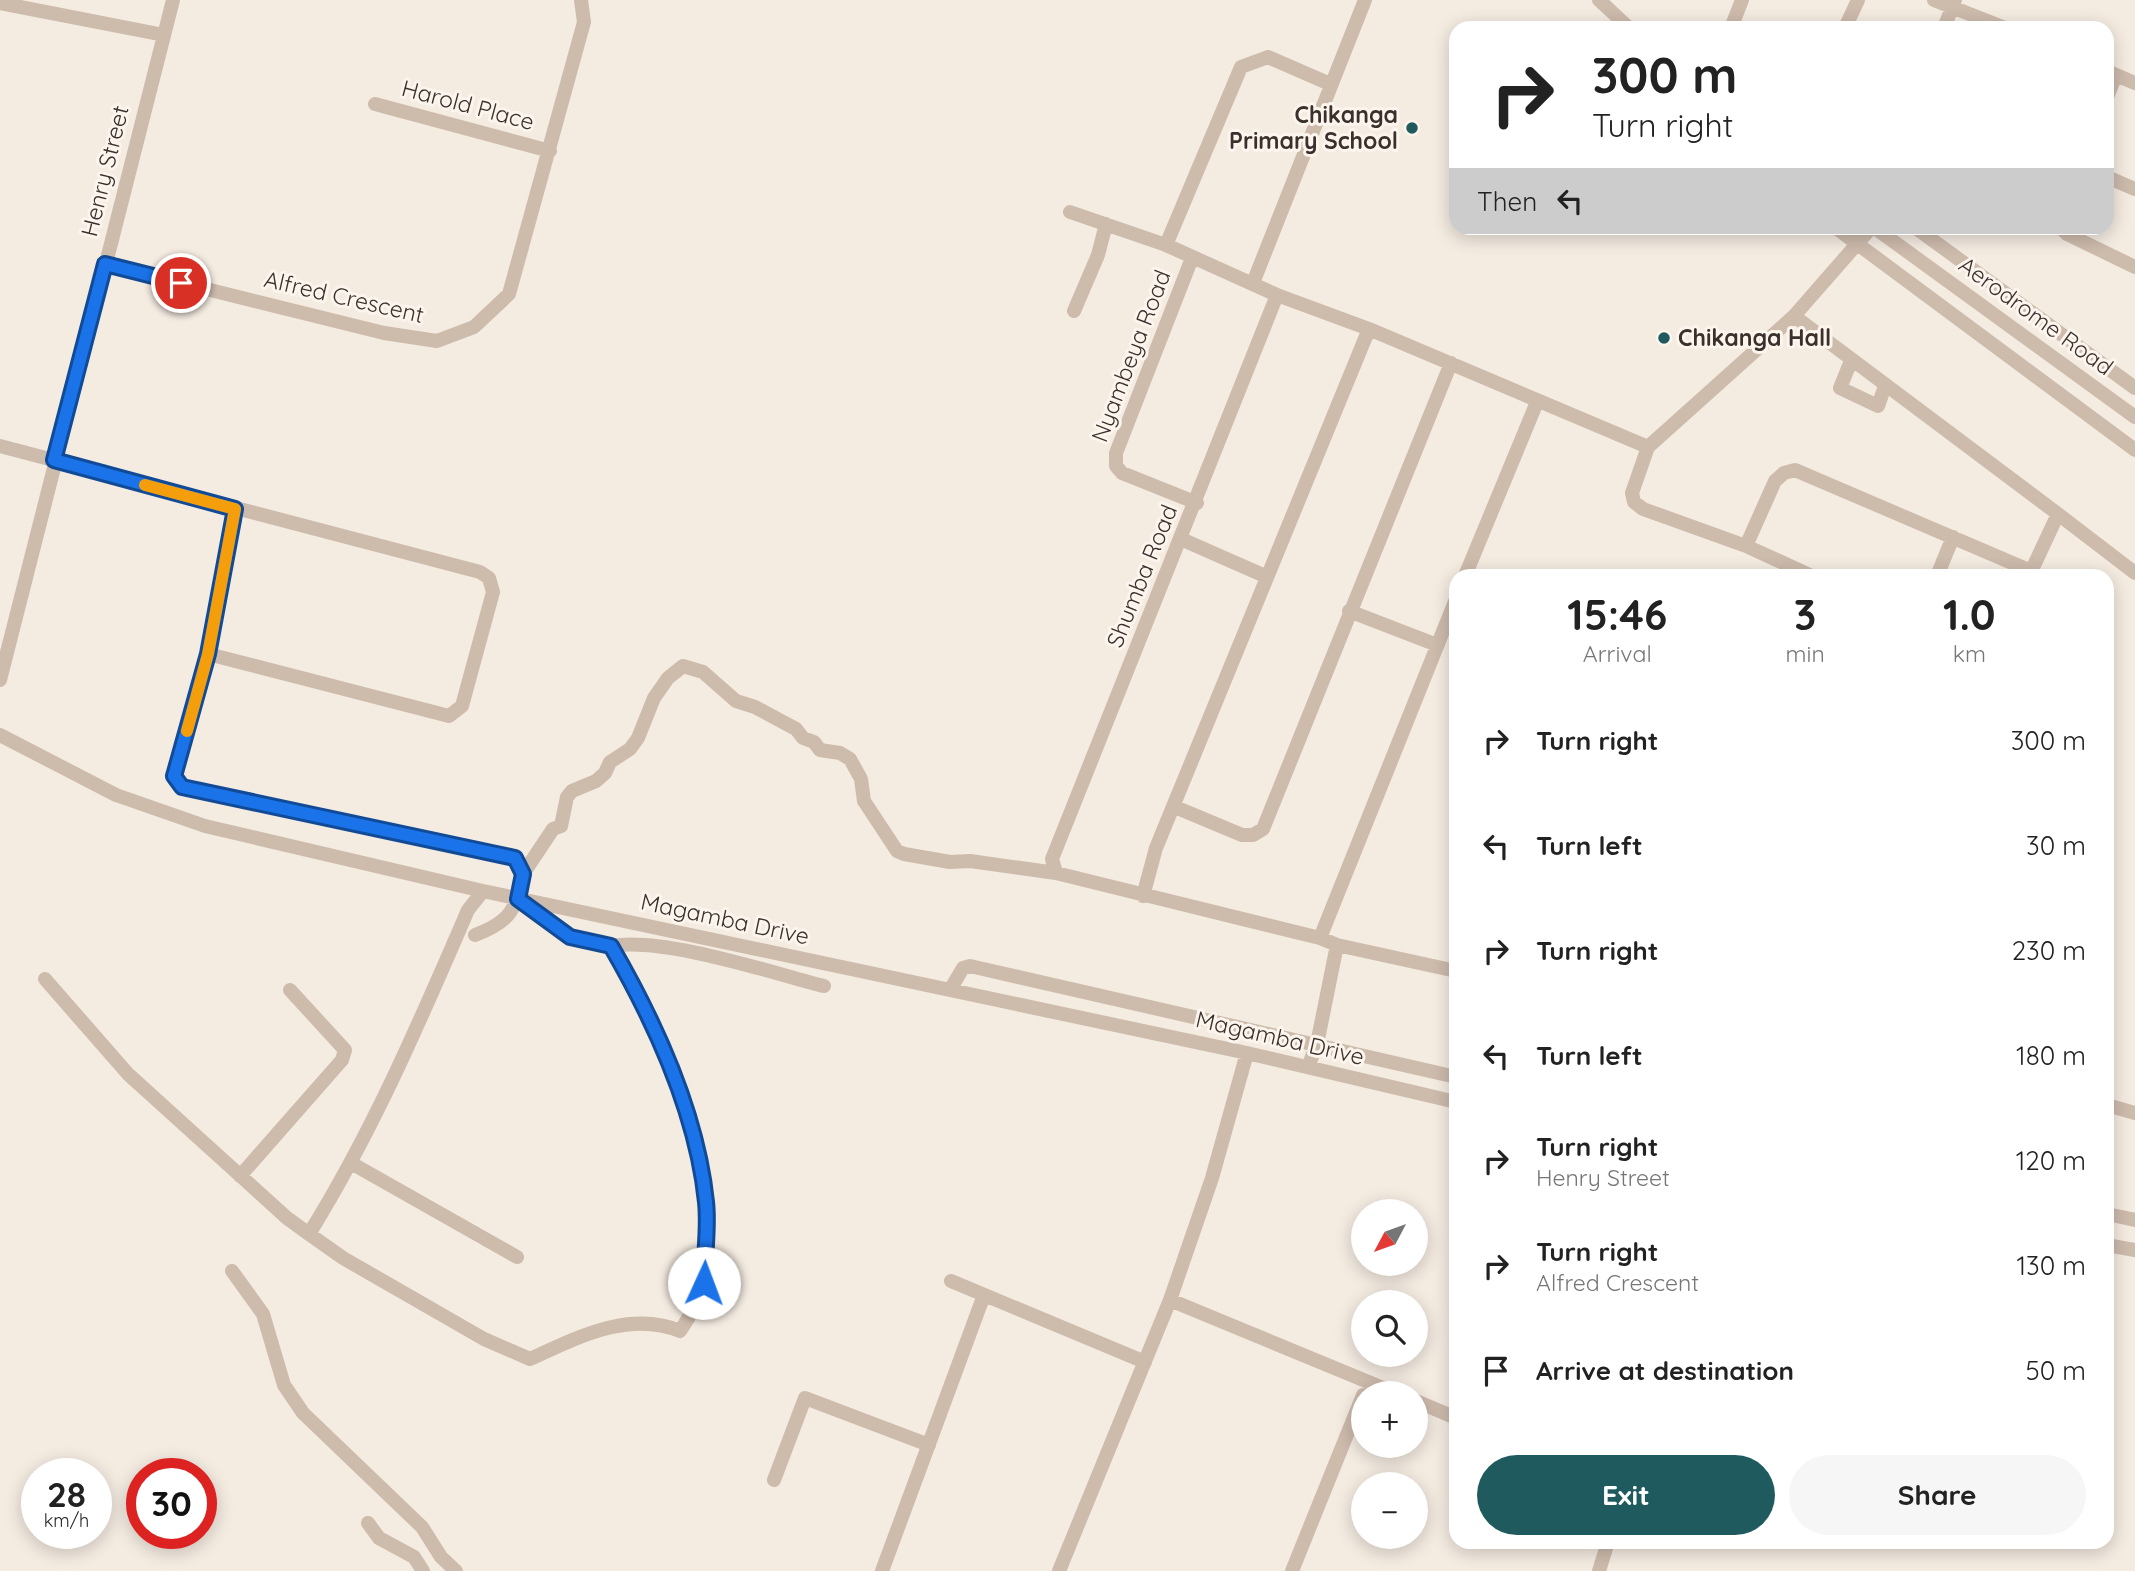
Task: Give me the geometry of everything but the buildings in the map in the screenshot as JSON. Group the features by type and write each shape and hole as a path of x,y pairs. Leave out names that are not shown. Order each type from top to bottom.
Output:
{"street":[{"name":"Henry Street","path":"0,680 173,0"},
{"name":"Alfred Crescent","path":"105,264 384,333 437,341 474,327 509,294 584,22 581,0"},
{"path":"1252,283 1329,84 1365,0"},
{"path":"1599,0 1622,21"},
{"path":"1734,21 1742,0"},
{"path":"1848,21 1857,0"},
{"path":"1934,0 1954,3 1990,21"},
{"path":"0,3 164,35"},
{"path":"1947,21 1954,3"},
{"path":"1166,245 1241,67 1268,57 1329,84"},
{"path":"2114,74 2135,83"},
{"name":"Harold Place","path":"375,104 550,151"},
{"path":"2114,180 2135,189"},
{"path":"1070,212 1166,245 1277,295 1369,329 1648,447"},
{"path":"1074,311 1098,255 1106,224"},
{"path":"1845,235 2135,450"},
{"path":"1797,569 1746,546 1643,509 1634,502 1632,493 1648,447 1794,316 1867,235"},
{"name":"Aerodrome Road","path":"1883,235 2135,417"},
{"path":"1926,235 2135,388"},
{"path":"2069,235 2135,267"},
{"name":"Nyambeya Road","path":"1192,258 1116,453 1116,466 1122,473 1197,503"},
{"name":"Shumba Road","path":"1056,873 1052,859 1197,503 1277,295"},
{"path":"1794,316 2135,573"},
{"path":"1143,896 1156,848 1175,807 1265,576 1369,329"},
{"path":"1851,360 1840,388 1878,406 1885,386"},
{"path":"1175,807 1242,835 1253,835 1263,830 1451,363"},
{"path":"1468,569 1537,402"},
{"path":"0,446 480,572 489,578 493,592 462,706 449,716 208,654"},
{"path":"1746,546 1775,481 1784,473 1795,470 2021,569"},
{"path":"235,509 208,654 174,776 182,787 515,858 523,874"},
{"path":"2032,569 2058,514"},
{"path":"1940,569 1953,537"},
{"path":"1181,539 1265,576"},
{"path":"1349,611 1437,645"},
{"path":"1320,937 1449,616"},
{"path":"475,935 503,921 514,910 523,874 553,829 561,825 566,818 567,797 572,791 596,781 610,762 630,749 638,738 654,698 668,678 683,666 703,672 736,701 755,707 775,721 796,729 803,738 814,741 820,750 839,753 850,759 861,779 864,801 897,851 925,859 970,861 1056,873 1449,969"},
{"name":"Magamba Drive","path":"0,736 116,795 205,826 518,899 1247,1053 1449,1100"},
{"path":"309,1234 351,1163 407,1053 468,911 483,891"},
{"path":"518,899 570,937 611,946 637,944 691,954 799,977 824,986"},
{"path":"1308,1067 1317,1044 1337,944"},
{"path":"45,979 128,1074 287,1218 343,1258 484,1339 530,1359 587,1333 631,1323 664,1325 680,1331 693,1314 704,1283 706,1204 696,1146 637,990 611,946"},
{"path":"950,990 964,968 970,965 1449,1075"},
{"path":"240,1176 342,1060 345,1050 320,1019 290,989"},
{"path":"1059,1571 1170,1300 1212,1178 1247,1053"},
{"path":"2114,1107 2135,1113"},
{"path":"351,1163 517,1257"},
{"path":"2114,1216 2135,1220"},
{"path":"2114,1246 2135,1250"},
{"path":"232,1271 263,1314 284,1384 303,1413 422,1527 442,1557 456,1571"},
{"path":"951,1281 1145,1362"},
{"path":"882,1571 984,1295"},
{"path":"1170,1300 1351,1384"},
{"path":"774,1480 805,1398 929,1445"},
{"path":"1428,1406 1449,1415"},
{"path":"1292,1571 1351,1425"},
{"path":"368,1523 379,1538 414,1557 423,1571"},
{"path":"1599,1571 1606,1549"}],"slow traffic":[{"path":"145,485 235,509 208,654 187,731"}],"place":[{"name":"Chikanga Primary School","path":"1412,128"},
{"name":"Chikanga Hall","path":"1664,338"}],"route":[{"path":"181,283 105,264 54,460 235,509 208,654 174,776 182,787 515,858 523,874 518,899 570,937 611,946 637,990 694,1135 706,1204 704,1283"}]}
